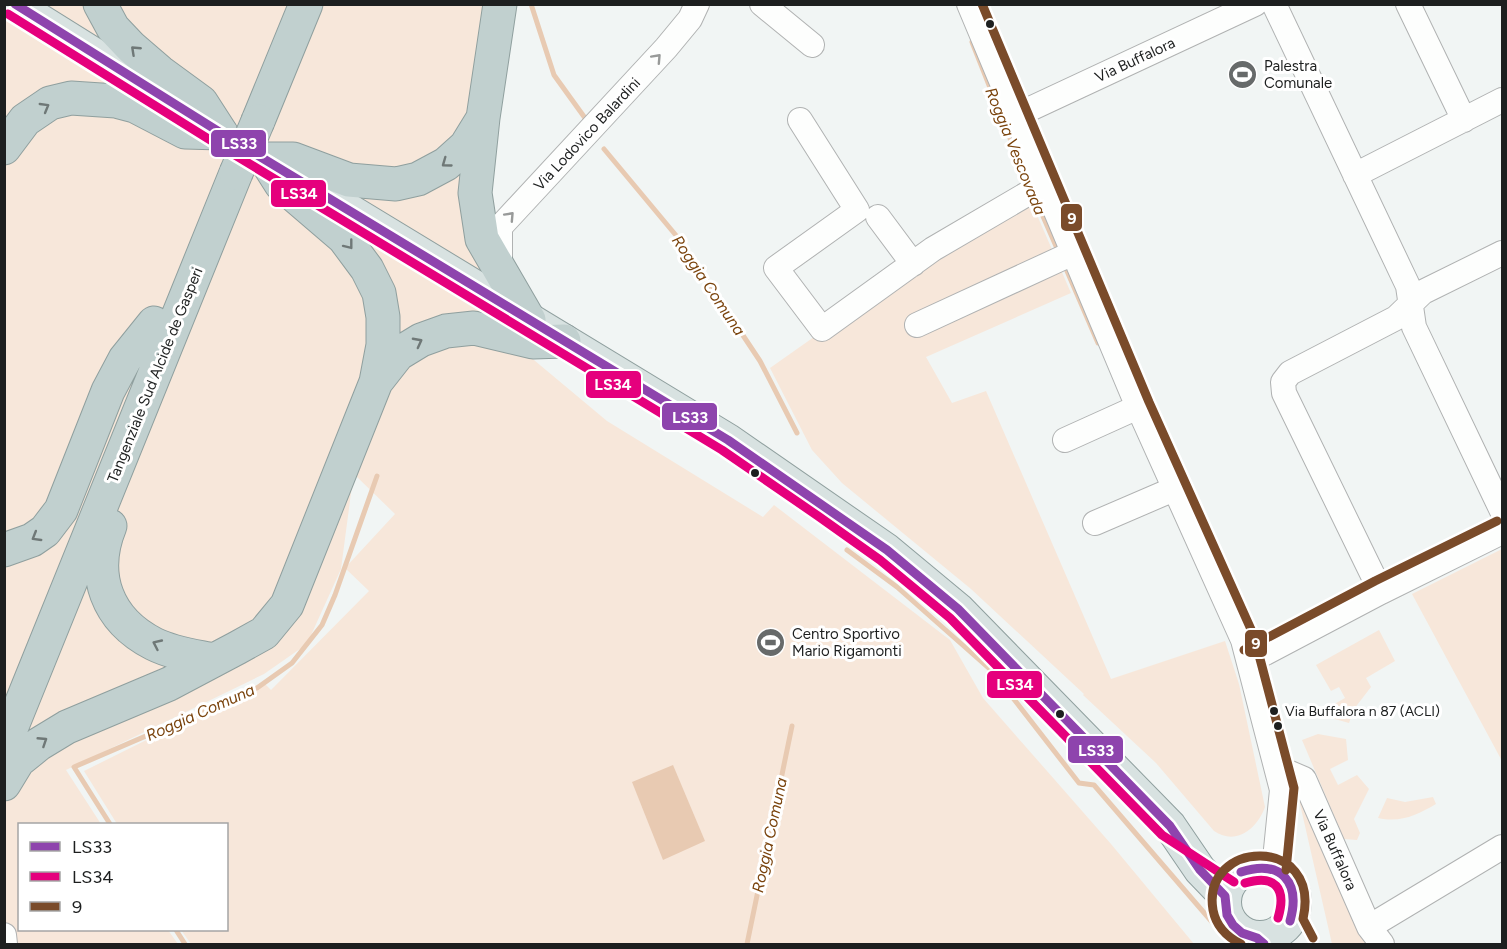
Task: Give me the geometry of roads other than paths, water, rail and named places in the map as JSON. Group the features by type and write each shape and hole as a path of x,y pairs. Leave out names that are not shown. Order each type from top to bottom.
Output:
{"highway":[{"path":"100,4 113,27 132,47 160,72 201,102 235,140"},
{"name":"Tangenziale Sud Alcide de Gasperi","path":"4,746 163,355 283,4"},
{"name":"Tangenziale Sud Alcide de Gasperi","path":"4,690 154,323 235,140 285,58 306,4"},
{"path":"285,58 320,4"},
{"path":"500,4 483,118 476,193 482,239 529,320"},
{"path":"4,148 25,120 50,103 71,98 116,101 135,106 185,132 235,140"},
{"path":"265,159 293,159 349,180 396,184 418,179 446,165 466,146 483,118"},
{"path":"4,784 18,761 57,732 169,684 264,633 287,605 376,381 383,345 382,317 379,293 366,269 344,238 281,184 265,159"},
{"path":"4,550 32,540 45,531 61,510 108,391 125,359 154,323"},
{"path":"376,381 399,354 421,340 446,331 474,328 533,342 564,341"},
{"path":"163,355 162,392 152,425 108,530 102,550 103,587 113,608 138,634 156,645 213,660"}],"main road":[{"path":"14,4 728,440 886,550 958,609 1170,826 1233,884"},
{"path":"1262,866 1274,869 1284,876 1294,892 1296,933 1281,930 1261,941 1239,932 1232,925 1224,906 1233,884 1250,868 1262,866"}],"street":[{"name":"Via Lodovico Balardini","path":"500,270 500,227 666,48 690,19 697,4"},
{"path":"762,4 812,45"},
{"path":"969,4 1015,116 1035,189 1073,253 1174,489 1244,640 1282,790 1274,869"},
{"name":"Via Buffalora","path":"1015,116 1255,4"},
{"path":"1274,4 1408,286 1414,327 1503,511"},
{"path":"1408,4 1464,120"},
{"path":"1355,175 1503,100"},
{"path":"800,120 857,210 776,268 822,329 933,249 1035,189"},
{"path":"878,217 913,264"},
{"path":"917,325 1073,253"},
{"path":"1381,591 1284,393 1283,382 1290,373 1396,318 1423,292 1503,253"},
{"path":"1065,440 1138,407"},
{"path":"1095,523 1174,489"},
{"path":"1250,661 1381,591 1503,532"},
{"name":"Via Buffalora","path":"1278,773 1290,773 1304,779 1375,936"},
{"path":"1375,936 1503,847"},
{"path":"4,935 5,945"}],"waterway":[{"name":"Roggia Comuna","path":"531,4 554,75 585,118"},
{"name":"Roggia Vescovada","path":"972,42 1019,161 1030,183"},
{"name":"Roggia Comuna","path":"604,149 679,239 760,361 797,433"},
{"name":"Roggia Vescovada","path":"1035,198 1059,253"},
{"name":"Roggia Vescovada","path":"1064,264 1098,343"},
{"name":"Roggia Comuna","path":"109,823 74,767 257,688 292,663 322,625 335,595 377,476"},
{"name":"Roggia Comuna","path":"847,550 897,587 992,671 1079,783 1094,785 1231,944"},
{"name":"Roggia Comuna","path":"747,944 792,726"},
{"name":"Roggia Comuna","path":"177,931 185,944"}],"place":[{"name":"Palestra Comunale","path":"1243,75"},
{"name":"Centro Sportivo Mario Rigamonti","path":"771,643"},
{"name":"Via Buffalora n 87 (ACLI)","path":"1274,711"}]}
